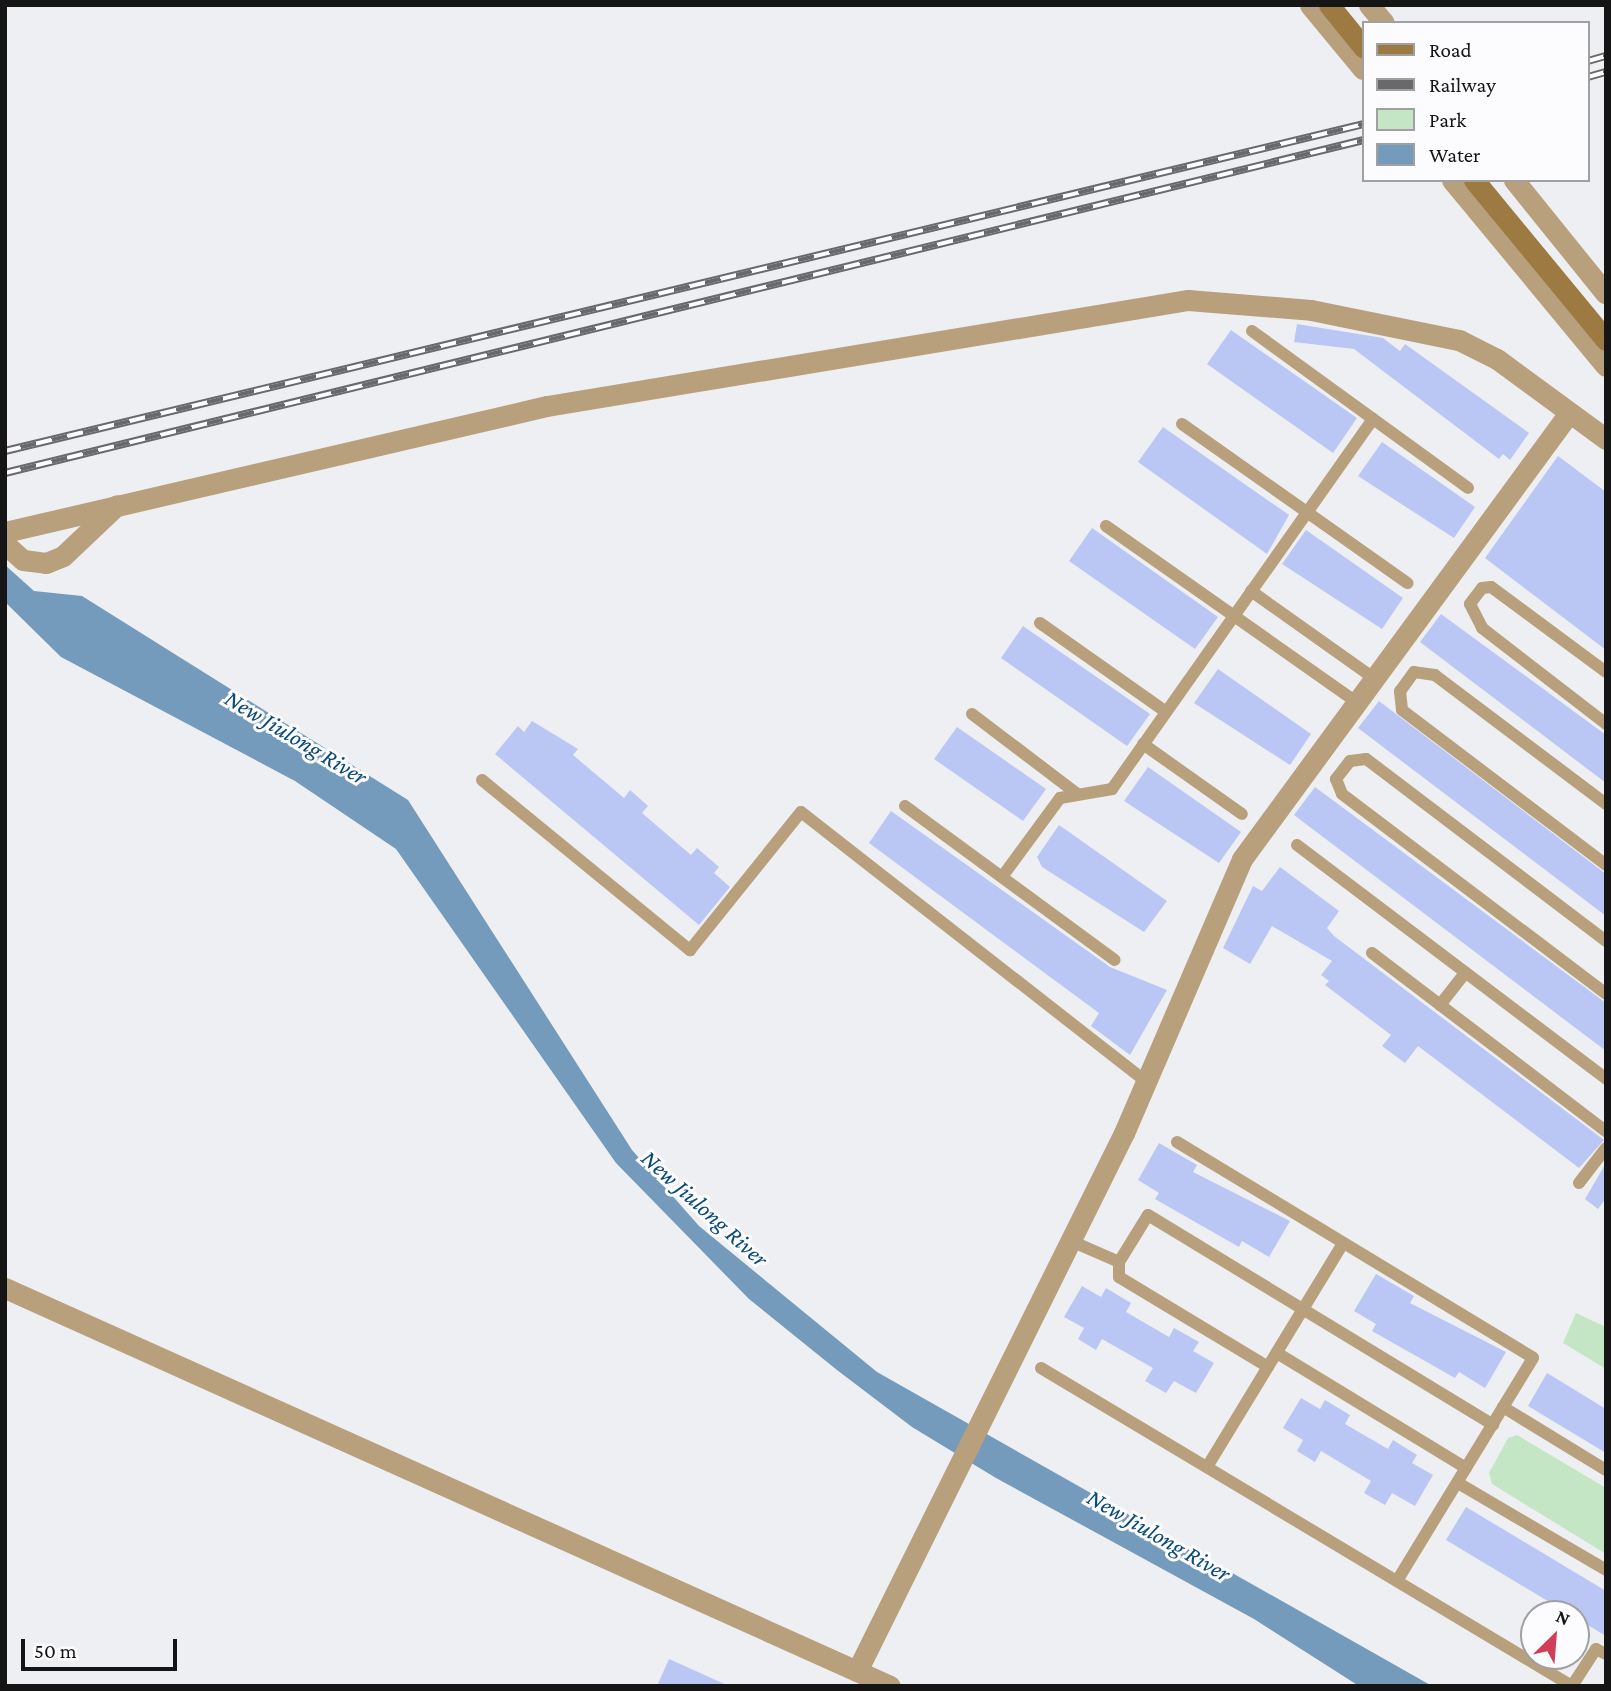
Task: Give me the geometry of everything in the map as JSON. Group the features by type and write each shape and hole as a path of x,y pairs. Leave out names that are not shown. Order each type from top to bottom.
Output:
{"main road":[{"path":"1329,5 1362,55"},
{"path":"1344,5 1362,27"},
{"path":"1476,182 1606,340"},
{"path":"1491,182 1606,321"}],"street":[{"path":"1310,5 1362,56"},
{"path":"1369,5 1382,21"},
{"path":"1454,182 1606,366"},
{"path":"1516,182 1606,294"},
{"path":"5,531 547,406 1188,300 1426,329 1479,348 1606,439"},
{"path":"857,1671 981,1411 1071,1241 1147,1082 1242,859 1355,701 1569,413"},
{"path":"5,544 23,560 46,563 63,556 117,505"},
{"path":"5,1289 890,1686"}],"lane":[{"path":"1252,331 1468,488"},
{"path":"1002,877 1060,798 1076,793 1112,789 1373,419"},
{"path":"1182,424 1408,583"},
{"path":"1106,526 1355,701"},
{"path":"1606,672 1492,587 1482,588 1470,604 1482,628 1606,724"},
{"path":"1251,591 1373,677"},
{"path":"1040,623 1166,712"},
{"path":"1606,804 1435,675 1415,672 1400,691 1402,710 1606,865"},
{"path":"972,714 1076,793"},
{"path":"1143,744 1242,814"},
{"path":"1606,941 1366,759 1350,761 1336,779 1342,793 1606,994"},
{"path":"482,780 690,950 801,812 1147,1082"},
{"path":"905,806 1115,960"},
{"path":"1297,845 1606,1079"},
{"path":"1372,953 1606,1131"},
{"path":"1440,1005 1465,973"},
{"path":"1177,1142 1533,1358 1398,1581"},
{"path":"1579,1183 1606,1148"},
{"path":"1268,1367 1119,1277 1119,1262 1148,1215 1493,1425"},
{"path":"1071,1241 1119,1262"},
{"path":"1207,1467 1343,1243"},
{"path":"1277,1353 1466,1468"},
{"path":"1041,1368 1572,1686 1597,1649 1606,1654"},
{"path":"1503,1407 1606,1470"},
{"path":"1458,1483 1606,1570"}],"green space":[{"path":"1576,1313 1606,1327 1606,1369 1563,1343"},
{"path":"1517,1435 1606,1488 1606,1554 1492,1484 1489,1473 1508,1438"}],"water":[{"name":"New Jiulong River","path":"5,565 34,591 82,596 408,800 632,1150 699,1226 877,1372 1432,1686 1359,1686 1254,1619 996,1478 912,1427 837,1370 749,1299 616,1163 396,849 295,781 61,657 5,602"}],"building":[{"path":"1297,324 1383,338 1400,351 1405,344 1529,433 1510,460 1503,454 1499,459 1354,349 1294,342"},
{"path":"1231,330 1357,418 1333,453 1207,364"},
{"path":"1163,427 1289,515 1267,554 1138,462"},
{"path":"1382,442 1475,507 1454,538 1358,476"},
{"path":"1558,456 1606,492 1606,650 1485,558"},
{"path":"1092,528 1218,617 1195,649 1069,561"},
{"path":"1306,530 1403,598 1382,629 1282,564"},
{"path":"1441,614 1606,735 1606,783 1420,642"},
{"path":"1023,626 1150,714 1127,746 1001,658"},
{"path":"1218,669 1311,734 1290,765 1194,703"},
{"path":"1379,701 1606,874 1606,916 1358,728"},
{"path":"532,721 578,749 573,755 624,798 630,790 648,806 642,813 691,855 697,848 719,867 714,873 730,887 699,925 495,754 518,726 524,732"},
{"path":"957,727 1046,789 1023,821 934,759"},
{"path":"1148,767 1241,832 1219,863 1124,801"},
{"path":"1315,787 1606,1003 1606,1051 1294,815"},
{"path":"891,811 1110,967 1167,990 1130,1055 1091,1026 1099,1013 869,843"},
{"path":"1059,825 1167,901 1144,932 1042,867 1037,857"},
{"path":"1280,867 1339,911 1327,928 1334,936 1604,1140 1579,1168 1418,1046 1405,1063 1382,1046 1391,1035 1325,985 1329,981 1321,975 1332,961 1272,926 1250,964 1223,948 1253,886 1262,891"},
{"path":"1159,1143 1197,1165 1193,1172 1290,1221 1269,1257 1242,1241 1239,1247 1155,1199 1159,1193 1138,1180"},
{"path":"1606,1163 1606,1198 1598,1209 1585,1199"},
{"path":"1376,1274 1414,1296 1410,1303 1506,1352 1485,1388 1459,1372 1455,1378 1372,1331 1376,1324 1354,1311"},
{"path":"1082,1286 1101,1297 1106,1288 1131,1303 1126,1312 1169,1337 1174,1328 1199,1342 1193,1351 1214,1363 1196,1393 1174,1381 1166,1393 1145,1381 1153,1368 1102,1339 1096,1350 1078,1339 1084,1328 1064,1317"},
{"path":"1547,1373 1606,1409 1606,1453 1528,1406"},
{"path":"1301,1398 1320,1409 1325,1400 1350,1415 1345,1424 1388,1449 1393,1440 1417,1455 1412,1463 1433,1475 1415,1506 1392,1493 1385,1505 1364,1493 1371,1481 1321,1451 1315,1462 1297,1451 1303,1440 1283,1428"},
{"path":"1466,1507 1606,1591 1606,1636 1590,1626 1590,1600 1546,1600 1446,1540"},
{"path":"669,1659 729,1686 657,1686"}],"railway":[{"path":"1590,60 1606,56"},
{"path":"1590,76 1606,72"},
{"path":"5,451 1362,124"},
{"path":"5,473 1362,140"}]}
